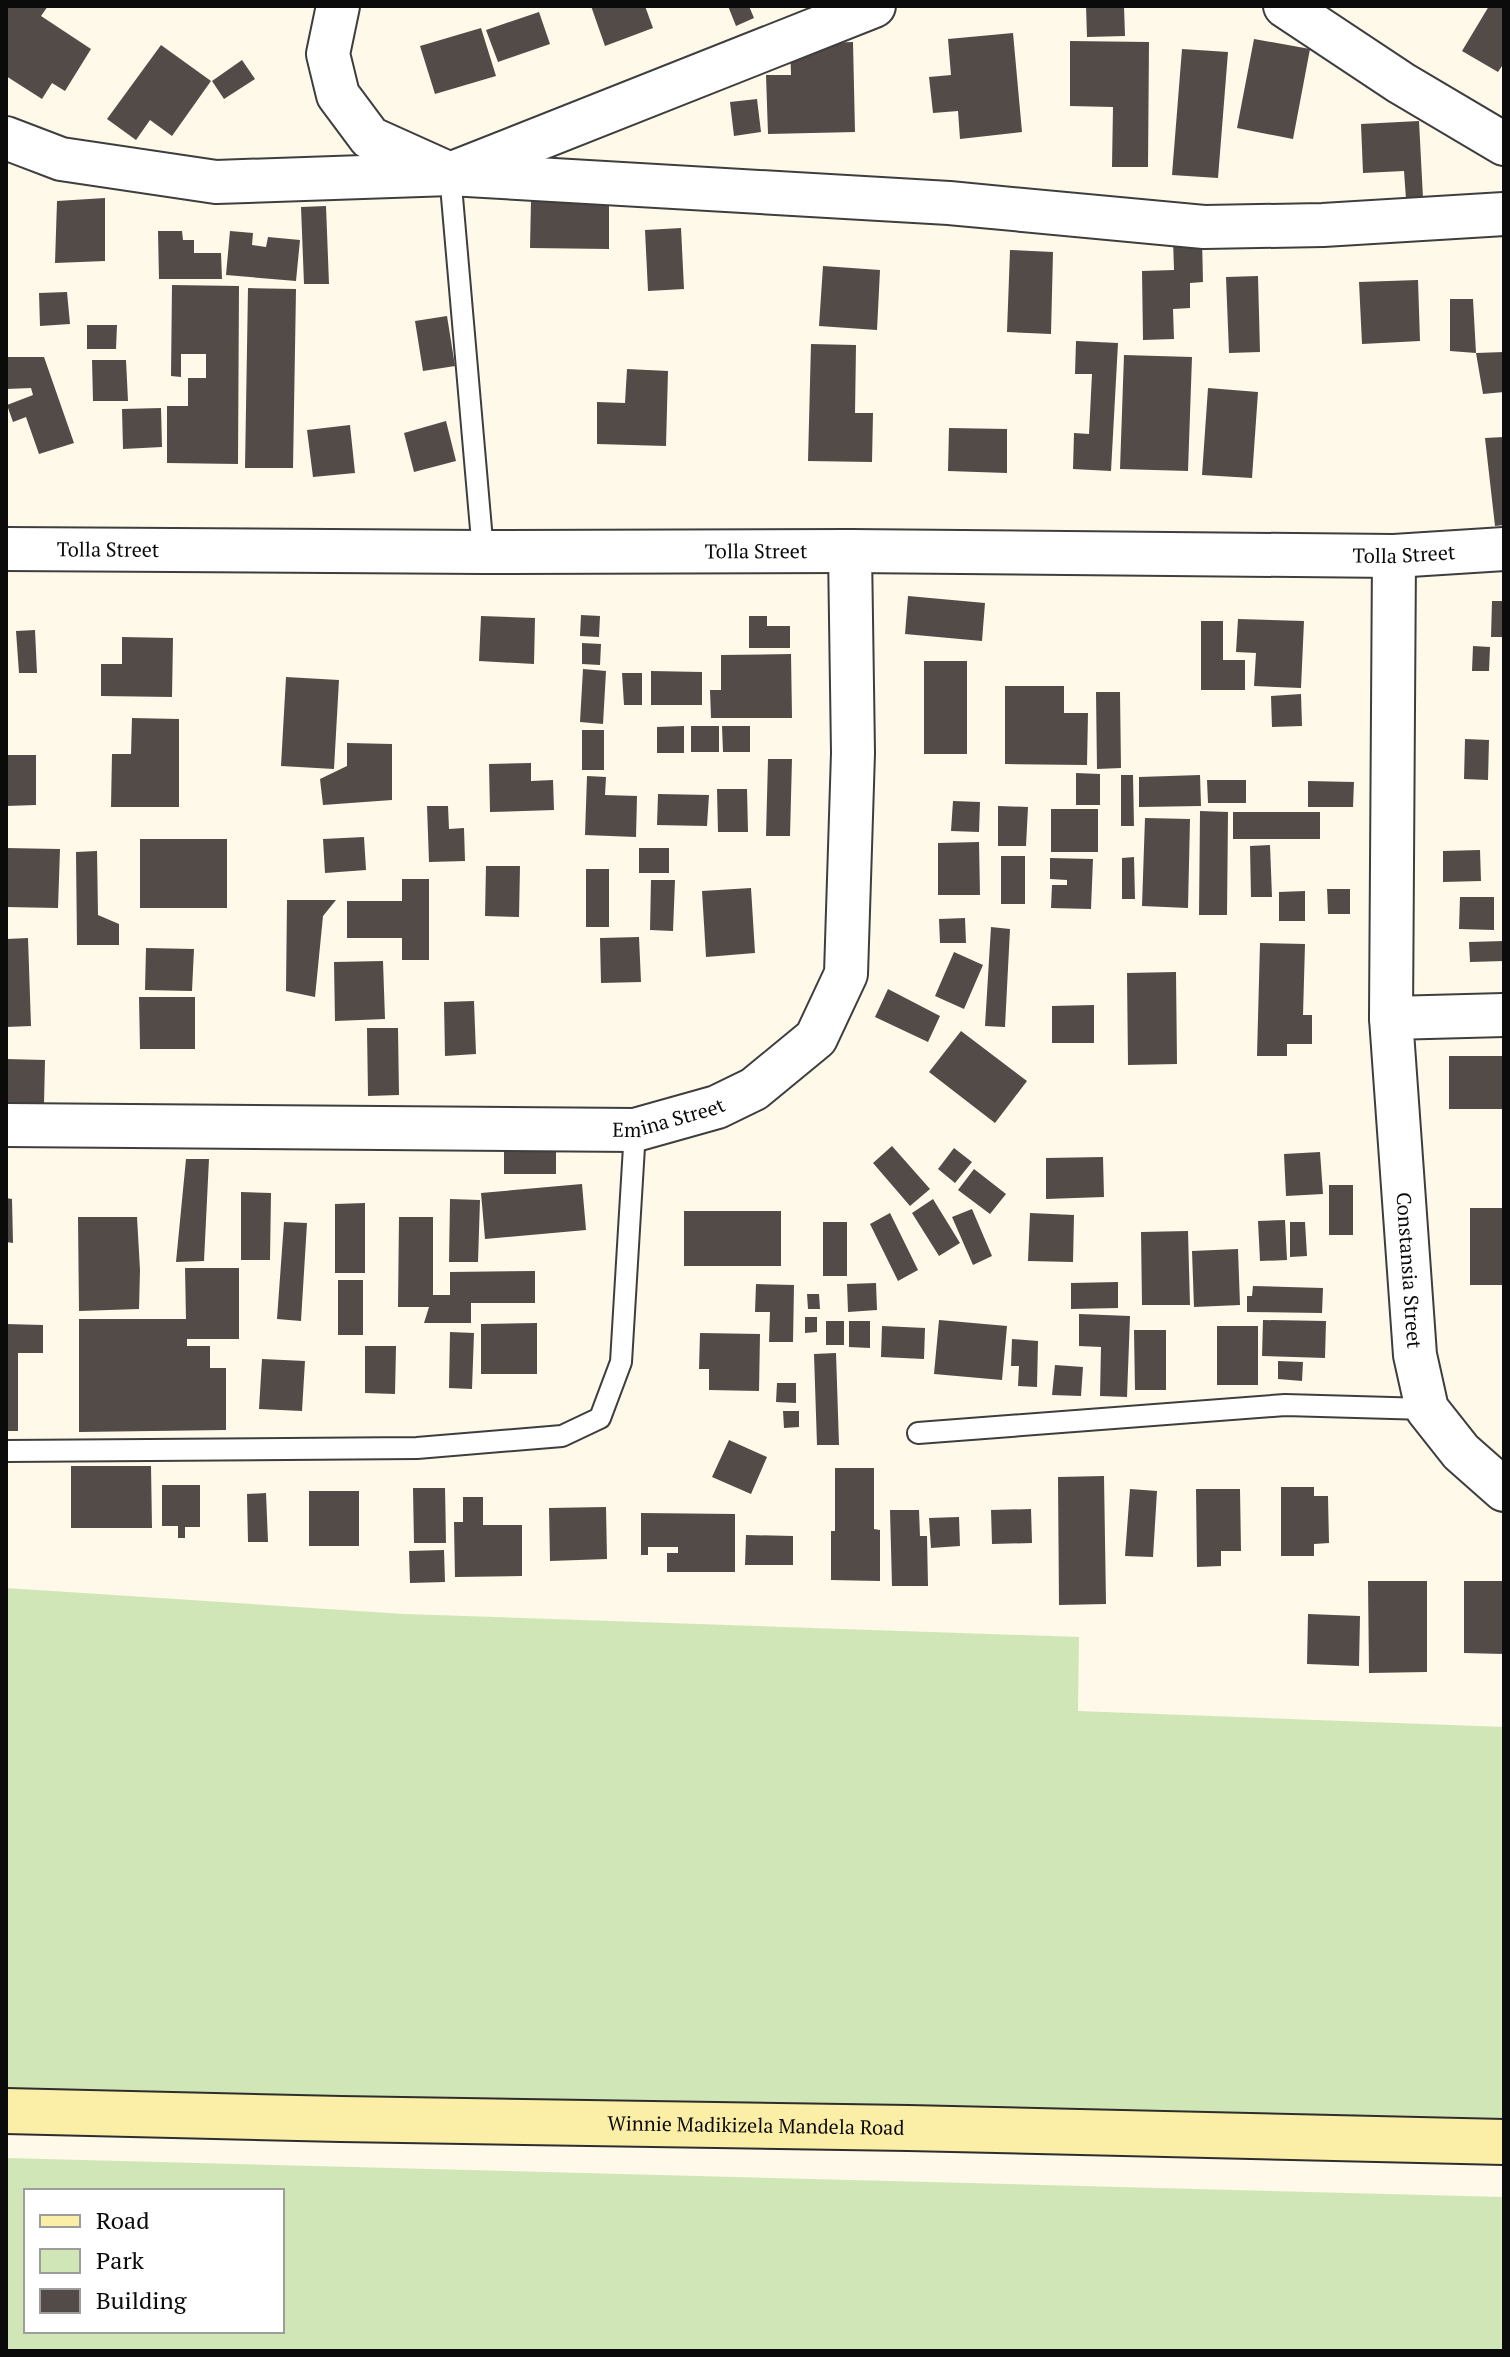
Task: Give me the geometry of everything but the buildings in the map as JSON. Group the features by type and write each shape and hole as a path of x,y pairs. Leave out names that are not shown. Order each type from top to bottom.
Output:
{"main road":[{"name":"Winnie Madikizela Mandela Road","path":"6,2111 1504,2142"}],"street":[{"path":"338,6 328,54 338,95 370,138 450,174 874,6"},
{"path":"1285,6 1401,83 1504,144"},
{"path":"6,138 61,159 216,182 450,174 949,203 1204,227 1323,225 1504,214"},
{"name":"Tolla Street","path":"6,549 1394,556 1504,549"},
{"name":"Emina Street","path":"6,1125 635,1130 717,1107 754,1089 816,1038 846,974 853,753 850,551"},
{"name":"Constansia Street","path":"1394,556 1391,1018 1415,1355 1427,1409 1461,1452 1504,1490"},
{"path":"1391,1018 1504,1015"}],"lane":[{"path":"450,174 483,552"},
{"path":"6,1451 417,1448 562,1436 600,1418 621,1362 635,1130"},
{"path":"918,1433 1285,1405 1427,1409"}],"green space":[{"path":"6,1588 404,1614 1079,1637 1078,1711 1504,1727 1504,2142 6,2111"},
{"path":"6,2158 1504,2197 1504,2351 6,2350"}]}
